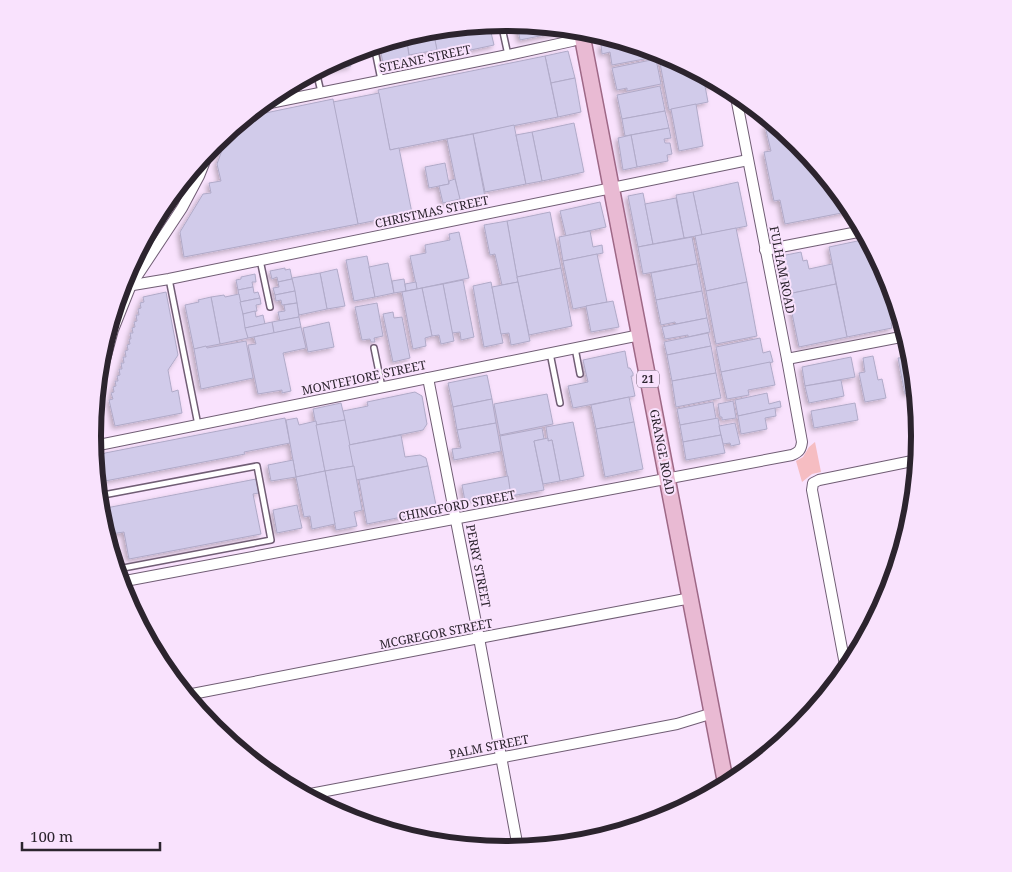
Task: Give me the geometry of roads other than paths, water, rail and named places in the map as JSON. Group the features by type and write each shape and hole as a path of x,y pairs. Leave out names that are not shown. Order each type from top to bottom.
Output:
{"main road":[{"name":"GRANGE ROAD","path":"587,39 611,188 725,777"}],"street":[{"name":"STEANE STREET","path":"278,102 508,55 572,41 578,38"},
{"name":"FULHAM ROAD","path":"737,104 802,442 798,452"},
{"name":"CHRISTMAS STREET","path":"130,285 169,279 748,160"},
{"path":"136,272 182,208 202,169"},
{"path":"765,250 856,232"},
{"name":"MONTEFIORE STREET","path":"101,445 640,336"},
{"path":"787,359 898,337"},
{"name":"PERRY STREET","path":"428,378 480,638 517,841"},
{"name":"CHINGFORD STREET","path":"128,580 783,457 798,452"},
{"path":"844,659 812,490 813,483 819,480 910,461"},
{"name":"MCGREGOR STREET","path":"195,694 691,598"},
{"name":"PALM STREET","path":"315,793 677,724 702,723 714,717"}],"lane":[{"path":"503,31 508,55"},
{"path":"375,53 381,81"},
{"path":"318,78 321,93"},
{"path":"260,260 270,307"},
{"path":"169,279 198,425"},
{"path":"374,348 382,387"},
{"path":"575,348 580,374"},
{"path":"550,353 560,403"},
{"path":"106,495 257,466 271,540 124,568"}]}
